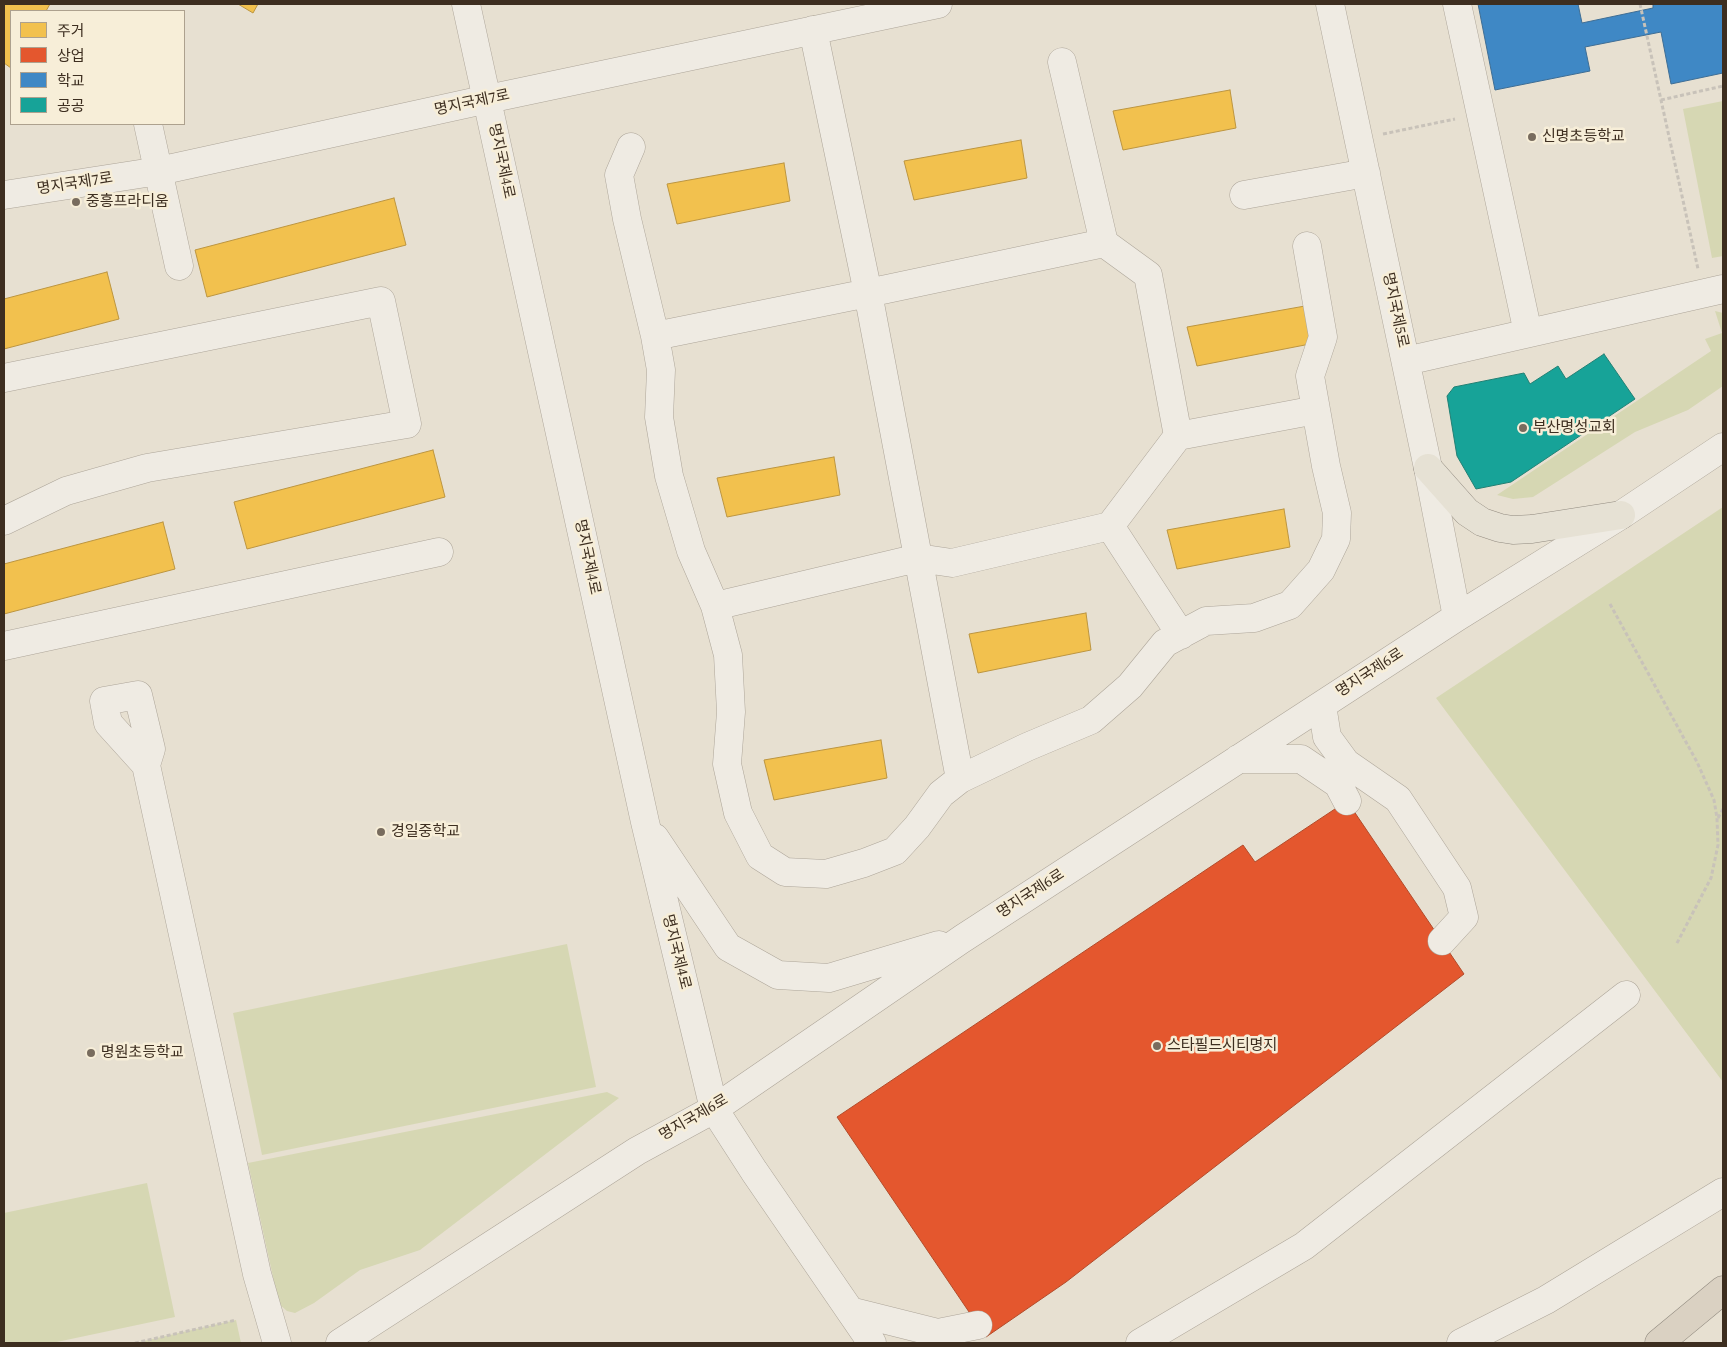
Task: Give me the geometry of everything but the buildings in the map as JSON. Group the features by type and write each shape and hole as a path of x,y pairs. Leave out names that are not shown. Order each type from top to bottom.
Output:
{"highway":[{"path":"1659,1343 1723,1290"}],"main road":[{"path":"1428,468 1466,512 1482,522 1500,528 1513,530 1532,528 1620,514"}],"street":[{"name":"명지국제4로","path":"466,4 645,822 714,1109 754,1171 872,1343"},
{"name":"명지국제7로","path":"4,195 159,171 938,4"},
{"name":"명지국제5로","path":"1330,4 1406,361 1457,617"},
{"path":"1458,4 1528,333"},
{"path":"813,30 868,293 960,778"},
{"path":"1062,62 1104,243 1148,275 1178,436"},
{"path":"148,125 179,266"},
{"path":"631,147 619,176 661,370 659,417 670,476 691,551 715,606 728,655 731,712 727,764 738,813 760,856 785,872 826,874 864,863 895,851 917,827 941,794 960,778 1091,720 1130,686 1165,643 1206,621 1254,618 1290,605 1321,570 1336,539 1337,513 1326,466 1310,376 1323,337 1307,246"},
{"path":"1244,195 1366,174"},
{"path":"655,336 1104,243"},
{"path":"1406,361 1528,333 1711,283"},
{"path":"4,378 381,301 407,424 147,468 66,491 4,521"},
{"path":"715,606 918,558 952,563 1110,526 1178,436 1316,410"},
{"name":"명지국제6로","path":"340,1343 636,1150 714,1109 962,939 1457,617 1723,447"},
{"path":"1110,526 1181,635"},
{"path":"4,646 439,552"},
{"path":"1322,705 1327,737 1346,763 1398,799 1457,888 1464,917 1442,941"},
{"path":"1238,759 1301,759 1338,784 1347,801"},
{"path":"146,765 257,1274 277,1343"},
{"path":"645,822 728,947 778,975 829,978 962,939"},
{"path":"1140,1343 1304,1246 1626,995"},
{"path":"1461,1343 1546,1300 1723,1192"},
{"path":"850,1311 938,1333 978,1325"}],"path":[{"path":"1640,4 1661,100 1711,283"},
{"path":"1661,100 1723,86"},
{"path":"1380,135 1456,118"},
{"path":"1610,604 1697,762 1714,800 1718,845 1711,878 1676,945"},
{"path":"1717,818 1723,809"},
{"path":"135,1343 236,1320"}],"green space":[{"path":"1723,101 1723,256 1712,258 1683,109"},
{"path":"1715,311 1723,313 1723,386 1688,410 1635,432 1533,497 1513,499 1497,495 1711,351 1705,339 1722,333"},
{"path":"1723,507 1723,1082 1436,698"},
{"path":"567,944 596,1087 262,1155 233,1013"},
{"path":"607,1092 619,1098 420,1250 360,1270 314,1303 295,1313 287,1311 279,1304 248,1163"},
{"path":"147,1183 175,1317 52,1343 4,1343 4,1213"},
{"path":"236,1320 241,1343 135,1343"}],"place":[{"name":"신명초등학교","path":"1532,137"},
{"name":"중흥프라디움","path":"76,202"},
{"name":"부산명성교회","path":"1523,428"},
{"name":"경일중학교","path":"381,832"},
{"name":"스타필드시티명지","path":"1157,1046"},
{"name":"명원초등학교","path":"91,1053"}]}
